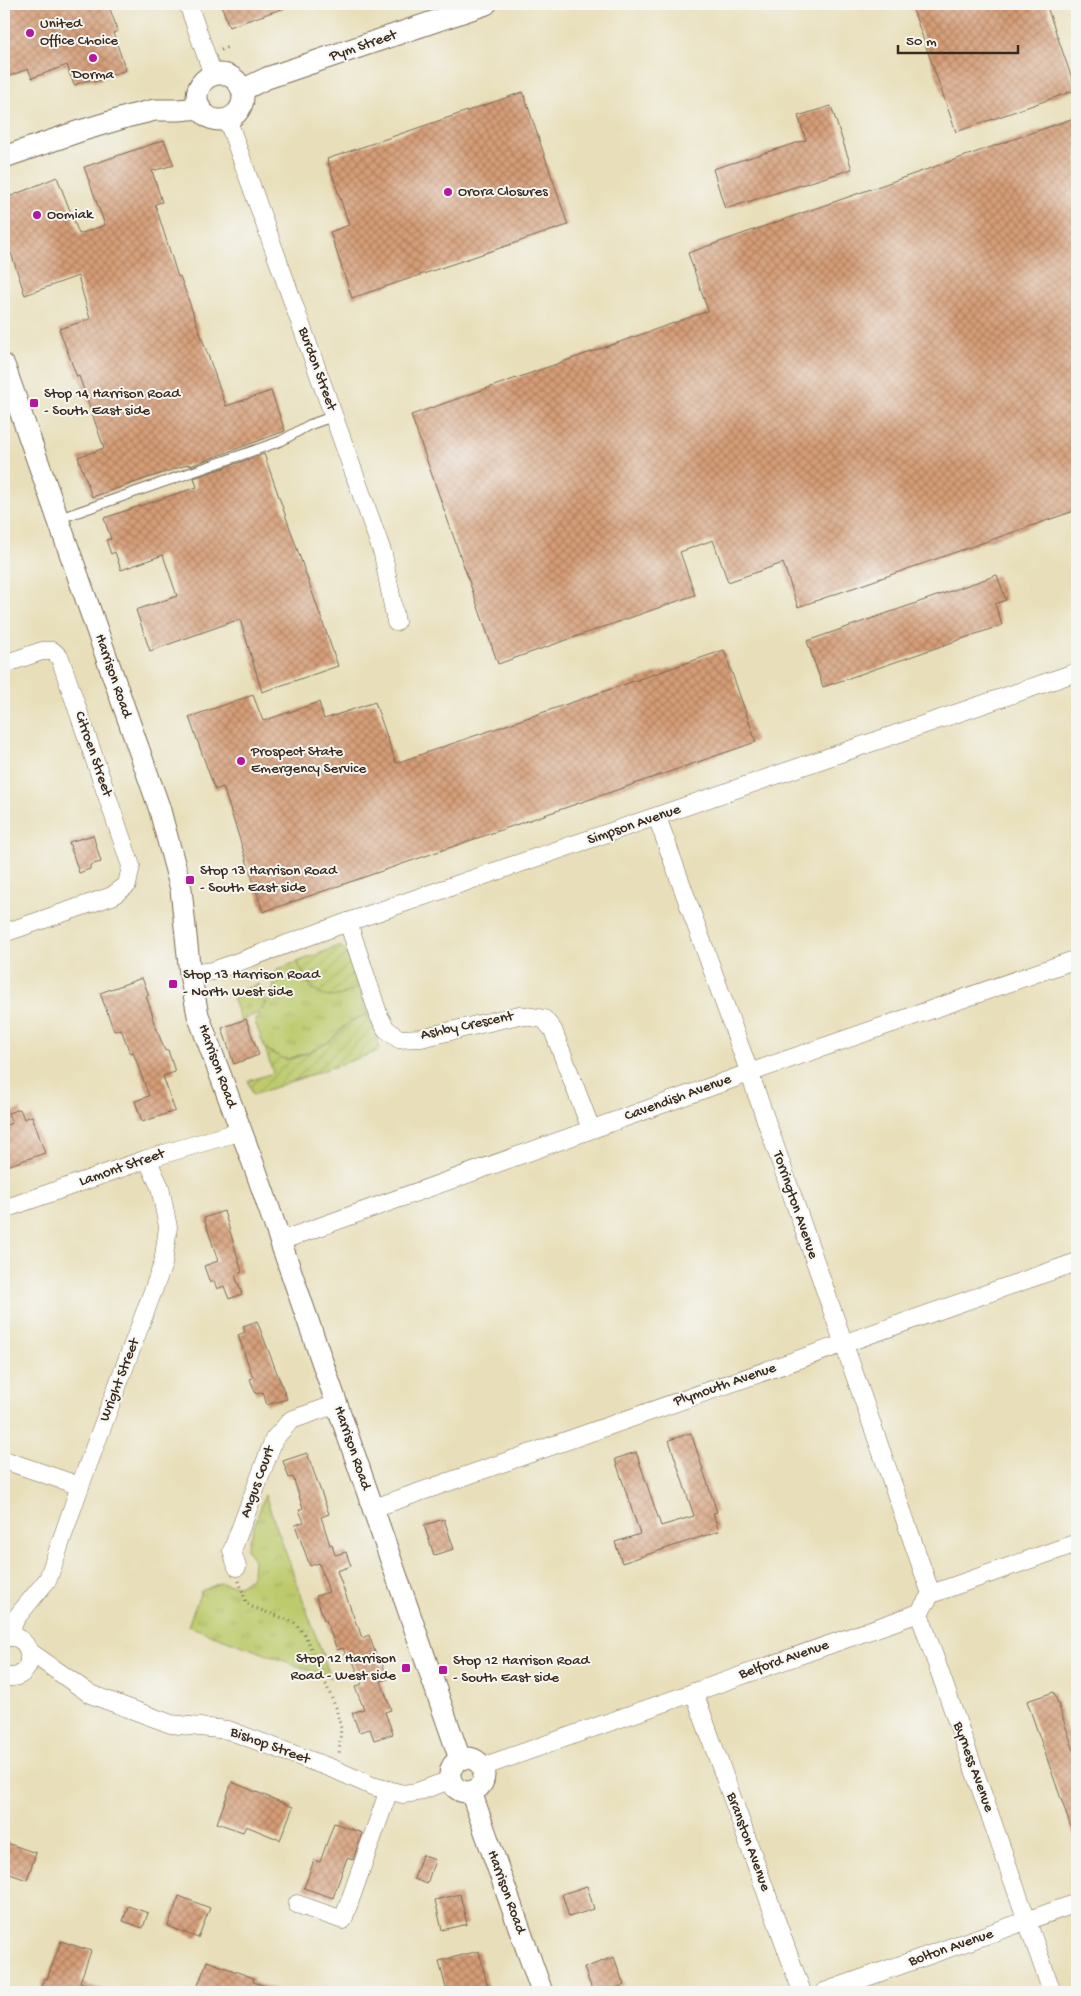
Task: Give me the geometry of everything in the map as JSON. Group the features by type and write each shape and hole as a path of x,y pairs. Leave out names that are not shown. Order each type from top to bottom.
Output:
{"street":[{"path":"188,4 213,75"},
{"name":"Pym Street","path":"242,90 267,78 474,6"},
{"path":"223,74 232,77 242,90 242,102 239,109 227,118 213,118 204,113 200,108 198,90 204,81 213,75 223,74"},
{"path":"4,157 130,116 155,110 200,108"},
{"name":"Burdon Street","path":"227,118 383,554 396,622"},
{"name":"Harrison Road","path":"4,365 159,806 181,889 190,974 198,1015 241,1130 374,1508 460,1760"},
{"name":"Citroen Street","path":"4,664 42,651 53,651 60,658 131,866 127,885 112,896 4,933"},
{"name":"Simpson Avenue","path":"190,974 213,971 348,922 1077,672"},
{"name":"Torrington Avenue","path":"657,817 749,1073 931,1594"},
{"name":"Ashby Crescent","path":"348,922 379,1016 386,1029 399,1039 421,1038 519,1015 544,1019 553,1030 591,1129"},
{"name":"Cavendish Avenue","path":"280,1241 749,1073 1077,959"},
{"name":"Lamont Street","path":"4,1209 147,1159 241,1130"},
{"name":"Wright Street","path":"26,1669 30,1661 16,1642 16,1618 48,1579 80,1486 163,1264 168,1227 160,1187 147,1159"},
{"name":"Plymouth Avenue","path":"374,1508 1077,1262"},
{"name":"Angus Court","path":"237,1568 232,1551 274,1439 291,1420 337,1404"},
{"path":"4,1460 80,1486"},
{"path":"919,1613 931,1594 1077,1543"},
{"name":"Belford Avenue","path":"482,1767 919,1613"},
{"name":"Byrness Avenue","path":"919,1613 1052,1992"},
{"name":"Bishop Street","path":"16,1642 63,1677 90,1694 171,1724 228,1730 336,1770 372,1786 403,1794 450,1780"},
{"path":"6,1680 19,1675 26,1669"},
{"name":"Bishop Street","path":"26,1669 63,1677"},
{"name":"Branston Avenue","path":"694,1692 802,1992"},
{"path":"472,1759 482,1767 484,1774 482,1782 478,1788 471,1792 458,1790 450,1780 451,1768 460,1760 472,1759"},
{"path":"297,1904 343,1920 389,1790"},
{"name":"Harrison Road","path":"471,1792 542,1992"},
{"name":"Bolton Avenue","path":"824,1992 1077,1903"}],"lane":[{"path":"58,519 281,441 309,425 334,416"}],"path":[{"path":"237,1568 239,1586 246,1602 252,1607 294,1622 305,1634 340,1721 341,1728 336,1770"}],"green space":[{"path":"339,946 346,950 359,986 346,993 328,997 315,989 297,962"},
{"path":"297,962 312,989 336,996 345,994 359,986 368,1015 360,1017 344,1026 330,1041 314,1050 288,1059 280,1058 265,1048 255,1022 272,994 277,969"},
{"path":"258,984 265,1002 257,1014 240,1020 231,994"},
{"path":"368,1015 380,1047 379,1051 253,1095 248,1081 273,1073 265,1048 275,1055 290,1059 326,1044 350,1022"},
{"path":"265,1495 331,1678 188,1626 201,1591 220,1583 239,1586 252,1577 253,1558 246,1549"}],"building":[{"path":"4,4 108,4 118,31 113,33 126,70 94,82 92,79 74,85 67,65 32,78 28,69 4,78"},
{"path":"221,4 293,4 293,5 229,27"},
{"path":"911,4 1046,4 1076,90 956,132"},
{"name":"Orora Closures","path":"523,92 568,225 352,298 330,232 349,225 327,159"},
{"path":"831,106 852,169 725,209 713,169 806,140 798,116"},
{"path":"1077,117 1077,510 798,607 783,563 728,582 713,540 680,552 695,595 498,664 411,415 708,311 688,253"},
{"path":"164,140 174,165 152,171 162,202 155,204 178,277 180,276 226,406 271,391 285,431 190,466 189,464 92,497 78,457 104,448 79,376 77,377 59,329 90,319 78,276 25,295 11,253 7,255 4,244 4,199 57,177 79,234 105,225 84,167"},
{"path":"264,454 338,666 262,692 240,619 150,651 136,610 177,596 163,555 121,570 115,552 111,554 106,540 111,539 104,518 197,487 194,478"},
{"path":"997,575 1006,600 995,604 1002,625 823,687 807,641"},
{"path":"724,650 756,742 263,912 223,787 215,790 189,717 253,695 263,721 319,702 324,719 375,702 396,763"},
{"path":"93,835 101,862 90,865 90,869 79,873 69,842"},
{"path":"142,978 149,995 146,996 152,1017 165,1051 168,1050 175,1072 163,1076 175,1111 142,1122 135,1101 149,1096 133,1052 130,1053 121,1029 114,1031 100,993"},
{"path":"246,1019 259,1055 234,1064 222,1028"},
{"path":"20,1109 24,1119 32,1116 45,1153 4,1167 4,1126 12,1123 8,1113"},
{"path":"224,1211 242,1272 235,1275 242,1294 229,1299 224,1286 217,1289 214,1281 210,1283 204,1266 218,1261 204,1218"},
{"path":"257,1321 287,1399 267,1405 263,1392 256,1394 250,1379 253,1378 238,1335 245,1332 243,1326"},
{"path":"691,1433 717,1512 713,1513 719,1531 622,1563 615,1542 640,1534 615,1459 636,1452 661,1526 694,1516 669,1440"},
{"path":"307,1453 329,1514 321,1517 330,1545 332,1544 335,1555 346,1552 351,1566 337,1571 362,1638 369,1635 379,1664 382,1663 388,1679 381,1681 391,1710 385,1712 393,1734 374,1740 370,1729 359,1732 352,1713 364,1709 355,1687 362,1684 351,1656 347,1658 343,1648 337,1650 326,1620 324,1620 316,1596 329,1592 319,1563 310,1566 295,1525 304,1522 299,1510 303,1508 293,1477 289,1478 283,1461"},
{"path":"444,1519 454,1549 434,1555 424,1525"},
{"path":"1054,1692 1077,1760 1077,1838 1075,1839 1027,1701"},
{"path":"232,1782 293,1807 280,1840 246,1826 243,1832 217,1823"},
{"path":"334,1823 362,1833 353,1860 347,1858 333,1898 304,1888 314,1860 320,1862"},
{"path":"4,1842 36,1853 27,1880 4,1872"},
{"path":"422,1855 435,1860 427,1884 414,1879"},
{"path":"587,1886 594,1909 569,1917 562,1894"},
{"path":"460,1894 467,1924 442,1930 435,1900"},
{"path":"179,1896 210,1908 198,1938 168,1926"},
{"path":"128,1906 148,1913 143,1928 123,1921"},
{"path":"61,1941 91,1951 80,1982 105,1990 104,1992 42,1992 40,1990 44,1978 47,1979"},
{"path":"479,1951 489,1992 447,1992 439,1961"},
{"path":"614,1957 624,1985 605,1992 593,1992 584,1968"},
{"path":"207,1961 254,1978 253,1982 276,1989 275,1992 208,1992 197,1988"}],"place":[{"name":"United Office Choice","path":"30,33"},
{"name":"Dorma","path":"93,58"},
{"name":"Orora Closures","path":"448,192"},
{"name":"Oomiak","path":"37,215"},
{"name":"Stop 14 Harrison Road - South East side","path":"34,403"},
{"name":"Prospect State Emergency Service","path":"241,761"},
{"name":"Stop 13 Harrison Road - South East side","path":"190,880"},
{"name":"Stop 13 Harrison Road - North West side","path":"173,984"},
{"name":"Stop 12 Harrison Road - West side","path":"406,1668"},
{"name":"Stop 12 Harrison Road - South East side","path":"443,1670"}]}
